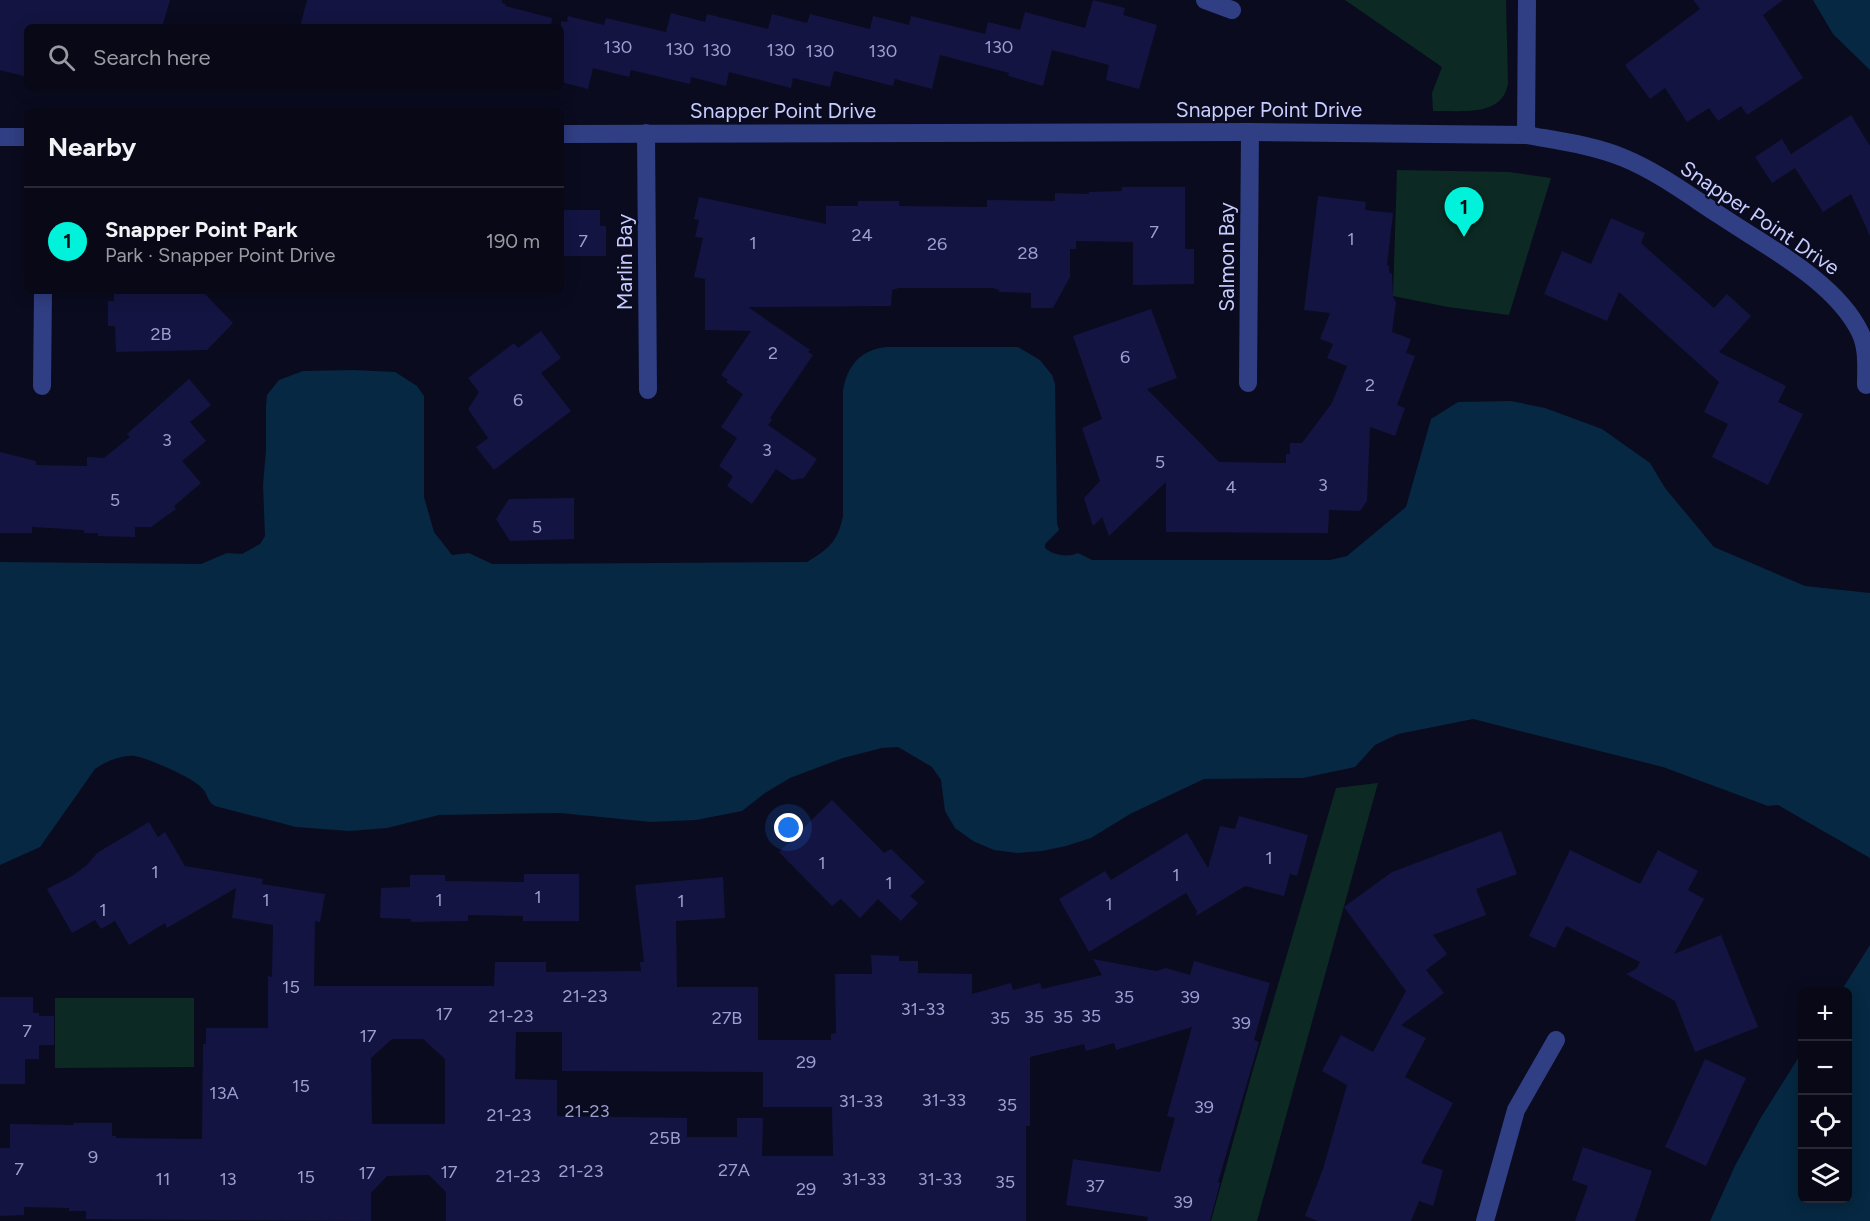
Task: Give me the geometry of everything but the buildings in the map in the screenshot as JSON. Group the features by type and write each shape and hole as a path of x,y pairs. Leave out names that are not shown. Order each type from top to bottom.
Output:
{"street":[{"path":"1205,0 1232,10"},
{"path":"1526,135 1527,0"},
{"name":"Snapper Point Drive","path":"564,134 1250,132 1526,135 1584,146 1632,162 1709,208 1809,275 1843,306 1860,332 1866,351 1866,385"},
{"name":"Salmon Bay","path":"1248,383 1250,132"},
{"name":"Marlin Bay","path":"646,133 648,390"},
{"path":"0,137 24,137"},
{"path":"42,386 43,294"},
{"path":"1485,1221 1516,1110 1556,1040"}],"green space":[{"path":"1345,0 1506,0 1508,83 1504,94 1498,102 1479,110 1433,111 1432,93 1442,67"},
{"path":"1397,170 1509,172 1551,178 1509,315 1448,307 1393,296"},
{"path":"1378,783 1257,1221 1211,1221 1336,788"},
{"path":"55,998 194,998 194,1067 55,1068"}],"water":[{"path":"1813,0 1870,0 1870,70 1833,34"},
{"path":"886,347 1018,347 1040,360 1052,375 1055,384 1057,523 1059,530 1045,544 1045,548 1061,555 1078,553 1092,560 1330,560 1347,556 1406,507 1431,419 1458,402 1511,401 1545,408 1602,429 1650,463 1665,488 1714,547 1805,586 1870,593 1870,858 1778,805 1768,806 1663,767 1473,719 1398,734 1375,745 1355,767 1303,778 1204,779 1130,814 1091,838 1042,851 1017,853 994,850 973,841 955,828 945,811 941,780 932,767 898,747 882,748 843,758 790,778 765,793 742,811 696,820 651,822 560,813 439,815 387,828 349,831 296,827 215,806 202,788 190,779 150,760 125,756 108,761 95,769 40,847 0,865 0,562 201,564 227,553 242,554 260,544 265,536 263,485 267,395 279,380 303,371 353,370 395,372 417,386 424,396 424,497 434,532 452,555 469,553 492,564 807,562 831,544 843,516 843,391 845,382 856,361 869,352"},
{"path":"1870,945 1870,1221 1710,1221 1760,1119 1798,1058 1798,1203 1852,1203 1852,987 1844,987"}],"place":[{"name":"Snapper Point Park","path":"1464,237"}]}
